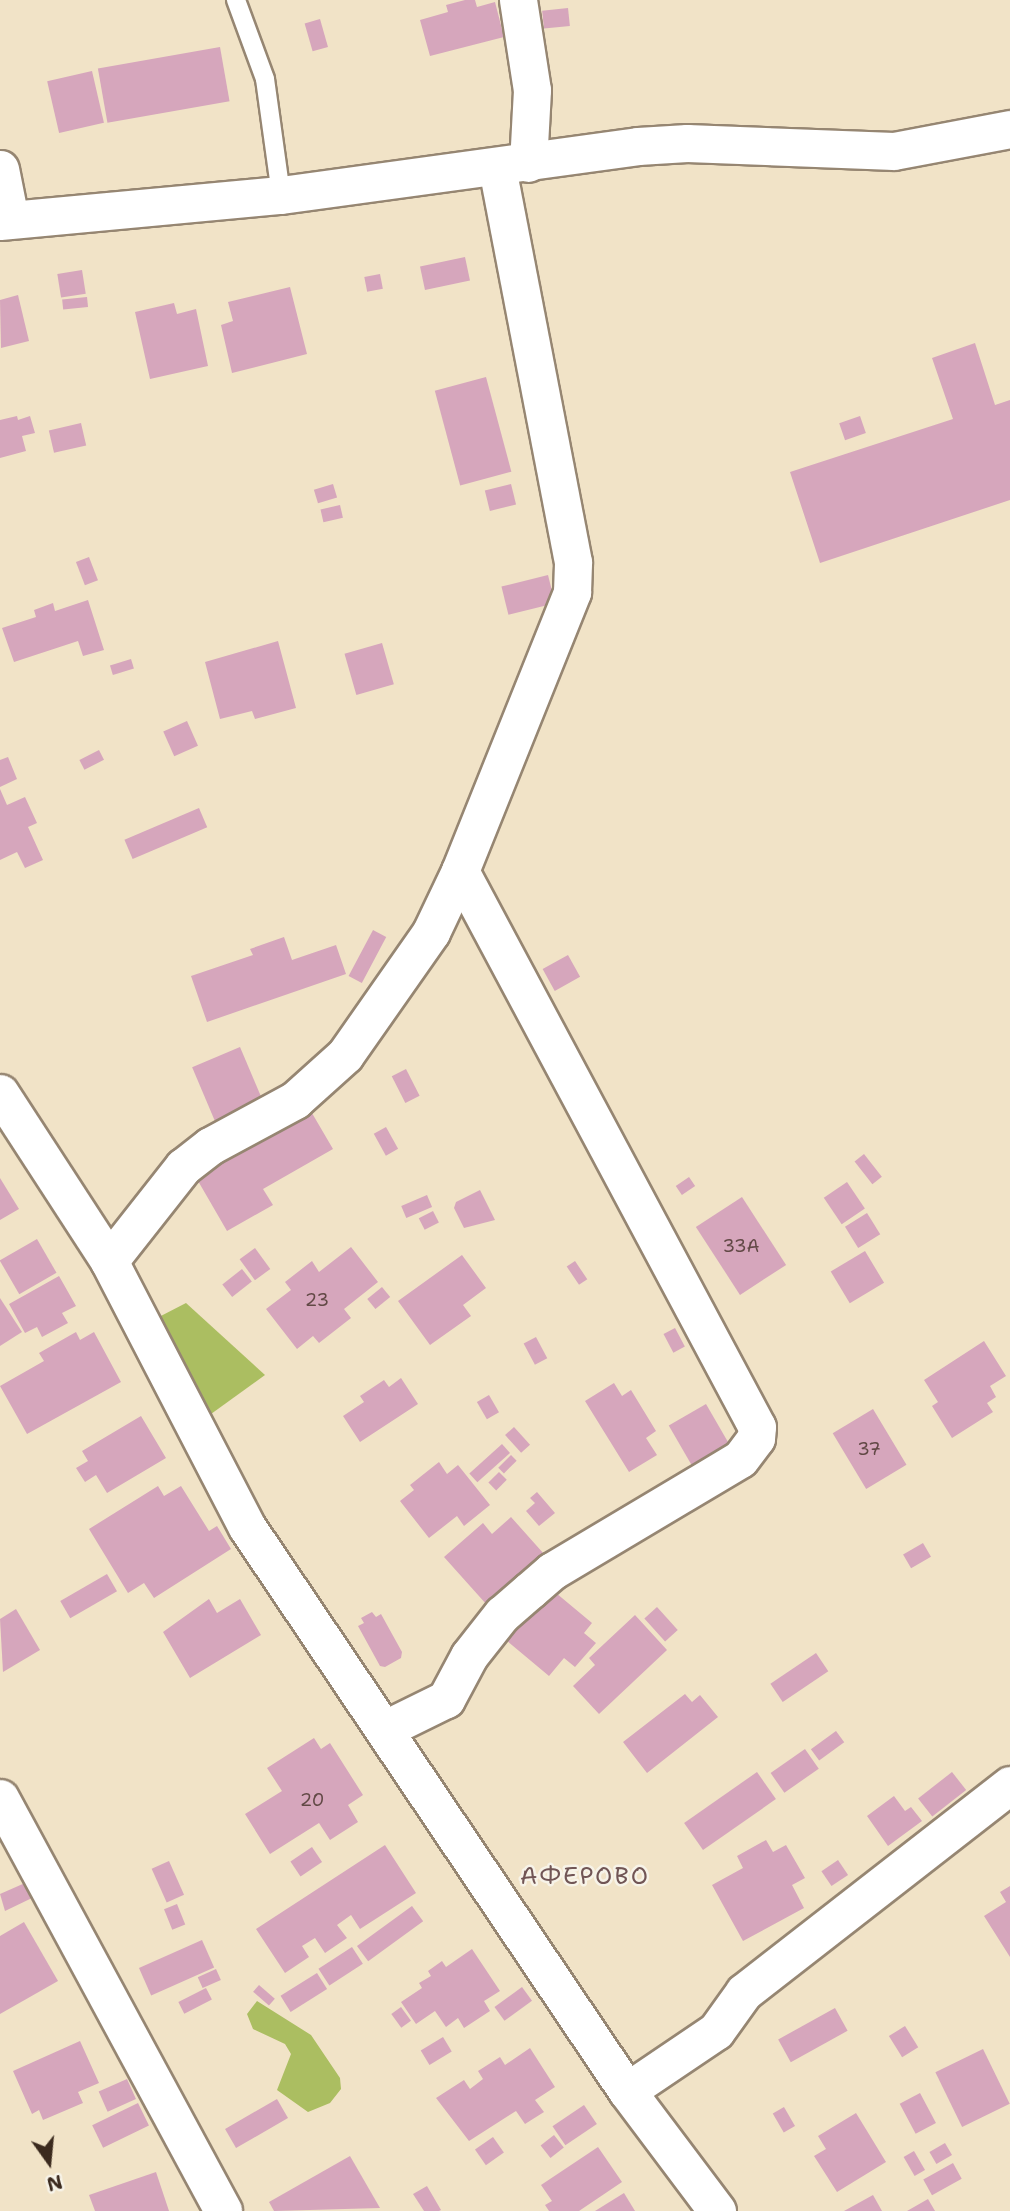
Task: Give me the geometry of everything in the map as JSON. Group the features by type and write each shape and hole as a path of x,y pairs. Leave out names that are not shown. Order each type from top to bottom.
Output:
{"street":[{"path":"109,1261 183,1167 210,1146 295,1100 345,1055 431,932 460,871 572,592 573,562 512,165 532,90 518,0"},
{"path":"0,169 5,220 281,195 638,146 687,144 894,151 1010,129"},
{"path":"385,1729 446,1699 469,1657 502,1614 545,1577 740,1459 756,1438 757,1427 460,871"},
{"path":"0,1093 109,1261 247,1527 627,2091 716,2211"},
{"path":"627,2091 716,2031 744,1992 1010,1785"},
{"path":"0,1797 222,2211"}],"lane":[{"path":"236,0 265,79 281,195"}],"green space":[{"path":"186,1303 265,1375 211,1414 155,1319"},
{"path":"257,2001 311,2035 340,2078 341,2089 330,2103 308,2112 277,2090 291,2054 285,2044 253,2029 247,2014"}],"building":[{"path":"475,0 477,7 495,2 504,37 430,56 420,20 448,12 446,5"},
{"path":"568,8 570,26 544,29 542,11"},
{"path":"320,19 328,47 313,51 305,23"},
{"path":"220,47 230,101 107,123 98,69"},
{"path":"92,71 104,123 59,133 47,81"},
{"path":"465,257 470,280 425,290 420,267"},
{"path":"82,270 86,294 61,298 57,274"},
{"path":"380,274 383,289 367,292 364,277"},
{"path":"290,287 307,354 232,373 221,325 233,321 228,302"},
{"path":"18,295 29,341 1,348 0,300"},
{"path":"87,297 88,307 63,310 62,300"},
{"path":"174,303 177,314 196,309 208,366 150,379 135,312"},
{"path":"975,343 995,405 1010,400 1010,500 820,563 790,472 953,419 932,358"},
{"path":"486,377 511,472 460,485 435,391"},
{"path":"17,416 18,420 30,416 35,433 22,436 26,451 0,458 0,420"},
{"path":"860,416 866,433 845,440 839,423"},
{"path":"81,423 86,445 54,453 49,430"},
{"path":"333,484 337,497 318,503 314,490"},
{"path":"511,484 516,504 490,511 485,491"},
{"path":"340,505 343,518 323,522 321,509"},
{"path":"89,557 98,580 85,585 76,562"},
{"path":"548,575 555,603 508,615 501,587"},
{"path":"88,600 104,650 83,656 78,641 14,662 2,628 36,617 34,610 53,603 55,611"},
{"path":"278,641 296,708 255,719 252,711 220,719 205,662"},
{"path":"382,643 394,684 356,695 345,654"},
{"path":"131,659 134,669 113,675 110,665"},
{"path":"187,721 198,746 174,756 163,732"},
{"path":"99,750 104,760 84,770 79,760"},
{"path":"8,757 17,779 0,787 0,760"},
{"path":"0,789 7,805 25,797 37,823 28,827 43,860 25,868 17,852 0,860"},
{"path":"199,808 207,827 133,859 124,840"},
{"path":"373,930 386,937 362,983 349,976"},
{"path":"284,937 292,960 336,945 346,974 207,1022 191,976 253,955 250,949"},
{"path":"568,955 580,977 555,991 543,969"},
{"path":"240,1047 263,1100 215,1121 192,1067"},
{"path":"406,1069 420,1096 405,1103 392,1076"},
{"path":"309,1108 333,1149 263,1189 273,1205 227,1231 194,1174"},
{"path":"386,1127 398,1149 386,1156 374,1134"},
{"path":"864,1154 882,1177 872,1184 855,1161"},
{"path":"689,1177 695,1186 682,1195 676,1186"},
{"path":"0,1178 19,1209 0,1220"},
{"path":"847,1182 865,1209 842,1224 824,1198"},
{"path":"480,1190 495,1220 464,1228 454,1208 456,1202"},
{"path":"427,1195 432,1207 406,1218 401,1206"},
{"path":"742,1197 786,1265 740,1295 696,1227"},
{"path":"433,1211 439,1223 425,1230 419,1218"},
{"path":"867,1213 880,1234 858,1248 845,1227"},
{"path":"37,1239 56,1273 19,1294 0,1260"},
{"path":"351,1247 378,1282 344,1309 351,1318 319,1343 313,1336 297,1349 266,1309 291,1290 285,1282 312,1261 319,1272"},
{"path":"255,1248 270,1269 255,1280 240,1259"},
{"path":"865,1251 884,1283 850,1303 831,1272"},
{"path":"462,1255 486,1288 463,1305 471,1316 430,1345 398,1301"},
{"path":"575,1261 587,1279 579,1285 567,1267"},
{"path":"242,1269 252,1282 232,1297 222,1284"},
{"path":"59,1276 76,1306 62,1313 68,1323 42,1337 37,1327 25,1333 9,1304"},
{"path":"382,1287 390,1297 375,1309 367,1299"},
{"path":"0,1298 22,1332 0,1346"},
{"path":"675,1328 685,1347 673,1353 664,1334"},
{"path":"76,1332 80,1340 94,1332 121,1382 27,1434 0,1386 44,1361 39,1353"},
{"path":"536,1337 547,1358 535,1365 524,1344"},
{"path":"984,1341 1006,1376 990,1386 996,1397 987,1403 993,1412 952,1438 932,1406 938,1402 924,1380"},
{"path":"401,1378 418,1404 360,1442 343,1416 364,1402 360,1396 384,1380 389,1387"},
{"path":"614,1383 622,1396 631,1390 656,1431 646,1438 657,1455 629,1472 585,1401"},
{"path":"489,1395 499,1412 487,1419 477,1402"},
{"path":"706,1404 731,1447 694,1469 669,1426"},
{"path":"873,1409 906,1465 866,1489 833,1433"},
{"path":"141,1416 166,1458 107,1493 96,1475 85,1482 76,1468 88,1461 82,1451"},
{"path":"514,1427 530,1445 521,1453 505,1435"},
{"path":"502,1444 510,1453 477,1482 469,1473"},
{"path":"511,1455 517,1461 504,1473 498,1468"},
{"path":"439,1462 447,1474 458,1465 490,1505 464,1526 457,1516 429,1538 400,1501 414,1490 410,1485"},
{"path":"499,1472 507,1480 496,1490 488,1483"},
{"path":"158,1486 164,1496 181,1486 209,1531 217,1526 231,1549 154,1598 144,1583 128,1593 89,1529"},
{"path":"537,1492 555,1513 539,1526 526,1511 535,1503 530,1498"},
{"path":"511,1517 544,1554 487,1605 444,1557 483,1523 492,1534"},
{"path":"923,1543 931,1557 911,1568 903,1554"},
{"path":"107,1574 117,1591 70,1618 60,1601"},
{"path":"550,1588 592,1623 584,1633 596,1643 575,1667 564,1658 549,1676 506,1640"},
{"path":"209,1599 217,1613 240,1599 261,1635 190,1678 163,1632"},
{"path":"657,1607 678,1630 665,1641 644,1618"},
{"path":"16,1609 40,1650 3,1672 0,1619"},
{"path":"372,1612 376,1617 381,1614 402,1652 401,1658 385,1667 380,1666 358,1626 364,1623 361,1618"},
{"path":"635,1615 667,1650 599,1714 573,1686 595,1665 589,1658"},
{"path":"816,1653 828,1671 783,1702 770,1684"},
{"path":"685,1694 692,1702 700,1695 718,1717 647,1773 623,1742"},
{"path":"836,1731 844,1742 819,1761 811,1749"},
{"path":"314,1738 321,1749 330,1743 363,1795 348,1805 358,1822 330,1840 319,1823 270,1854 245,1814 282,1791 267,1768"},
{"path":"805,1749 819,1769 784,1793 771,1773"},
{"path":"757,1772 776,1799 703,1850 684,1823"},
{"path":"952,1772 966,1790 932,1817 918,1798"},
{"path":"894,1796 905,1811 911,1807 922,1821 888,1846 867,1816"},
{"path":"766,1840 773,1852 786,1845 805,1878 792,1885 804,1908 743,1941 712,1885 743,1868 737,1856"},
{"path":"385,1845 416,1893 360,1929 351,1915 337,1925 347,1938 325,1953 315,1938 302,1946 309,1957 285,1973 256,1929"},
{"path":"312,1847 322,1862 301,1876 290,1862"},
{"path":"838,1860 848,1875 831,1886 821,1871"},
{"path":"169,1861 184,1895 167,1903 152,1869"},
{"path":"25,1883 32,1898 5,1911 0,1894"},
{"path":"1010,1886 1010,1957 984,1916 1006,1902 1000,1892"},
{"path":"177,1904 185,1924 172,1930 164,1909"},
{"path":"412,1906 423,1921 368,1961 357,1946"},
{"path":"24,1922 58,1981 0,2014 0,1936"},
{"path":"202,1940 214,1967 151,1995 139,1968"},
{"path":"352,1947 363,1964 329,1986 318,1969"},
{"path":"472,1949 500,1991 484,2001 490,2011 464,2028 458,2018 446,2027 435,2011 416,2024 401,2002 422,1988 419,1983 431,1976 428,1971 442,1961 446,1967"},
{"path":"216,1969 221,1980 203,1988 198,1977"},
{"path":"317,1973 327,1989 291,2012 281,1996"},
{"path":"259,1985 275,1999 269,2006 253,1992"},
{"path":"522,1987 532,2001 504,2021 494,2007"},
{"path":"206,1988 212,2000 184,2014 178,2002"},
{"path":"401,2007 411,2021 401,2028 391,2014"},
{"path":"835,2008 848,2031 791,2062 778,2040"},
{"path":"905,2026 918,2047 902,2057 889,2036"},
{"path":"443,2037 452,2052 429,2065 421,2050"},
{"path":"80,2041 99,2083 78,2092 83,2103 43,2120 39,2110 32,2114 13,2071"},
{"path":"530,2048 555,2087 535,2100 544,2112 525,2124 516,2111 469,2141 436,2098 464,2080 470,2089 483,2079 478,2071 500,2057 505,2065"},
{"path":"983,2049 1010,2104 962,2127 935,2072"},
{"path":"127,2079 136,2099 108,2112 99,2092"},
{"path":"920,2093 936,2123 916,2134 900,2104"},
{"path":"277,2099 288,2118 236,2148 225,2129"},
{"path":"138,2103 149,2125 103,2148 92,2125"},
{"path":"584,2105 597,2124 565,2145 552,2126"},
{"path":"784,2107 795,2126 784,2133 773,2114"},
{"path":"856,2113 886,2162 837,2192 814,2156 826,2149 818,2136"},
{"path":"554,2135 564,2148 550,2158 541,2145"},
{"path":"493,2137 504,2153 486,2165 475,2150"},
{"path":"945,2143 952,2155 936,2164 929,2152"},
{"path":"598,2147 622,2182 579,2211 549,2211 545,2205 552,2201 541,2185"},
{"path":"914,2151 925,2170 915,2176 904,2157"},
{"path":"350,2156 380,2208 274,2211 269,2202"},
{"path":"953,2163 962,2179 932,2195 923,2179"},
{"path":"156,2172 169,2211 95,2211 89,2195"},
{"path":"427,2186 441,2210 424,2211 413,2194"},
{"path":"624,2193 635,2211 595,2211"},
{"path":"873,2195 882,2211 844,2211"},
{"path":"928,2199 935,2211 907,2211"}],"district":[{"name":"АФЕРОВО","path":"585,1877"}]}
